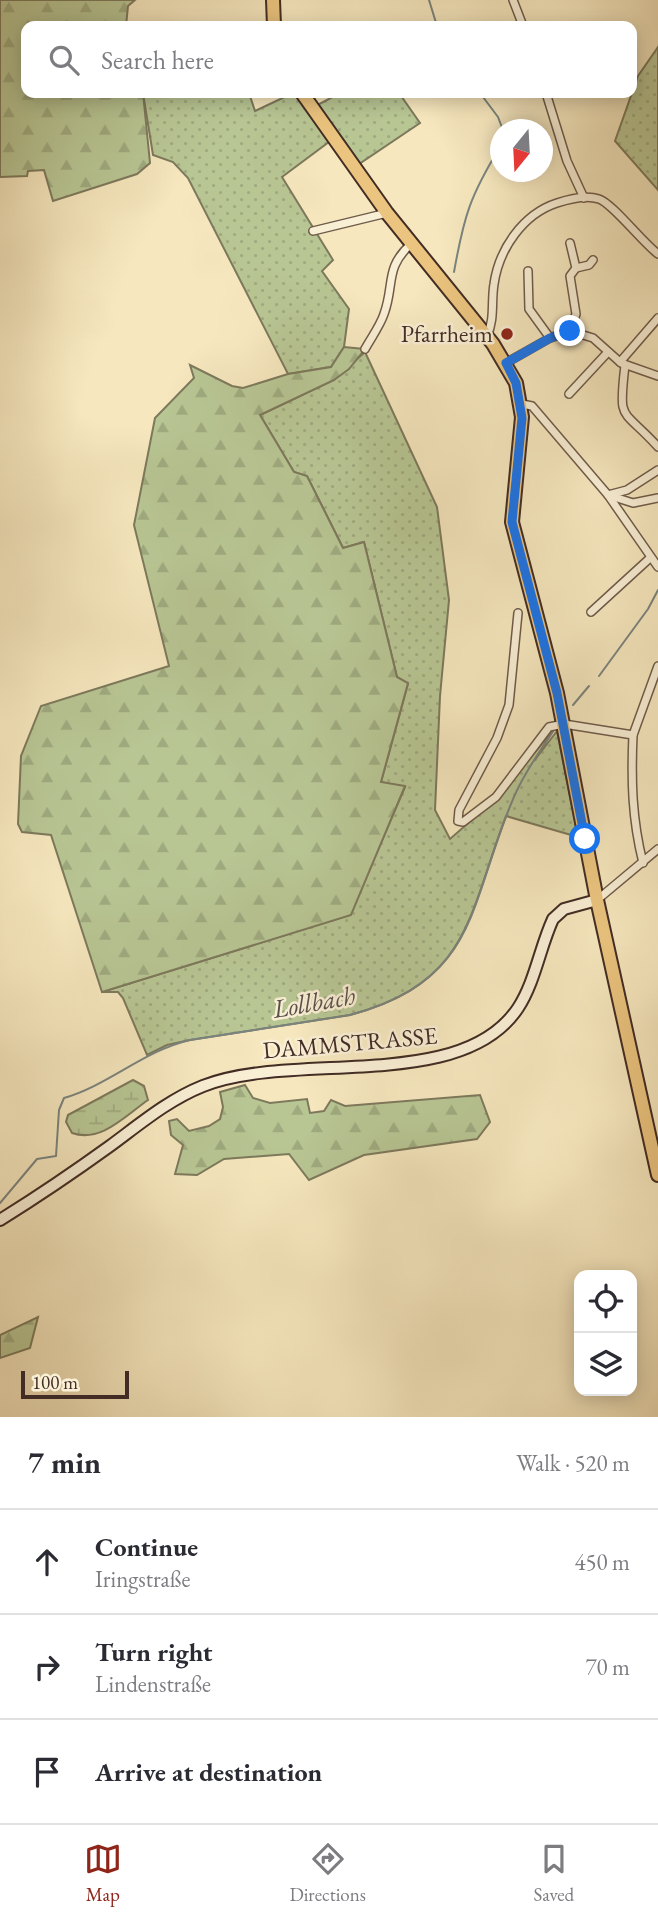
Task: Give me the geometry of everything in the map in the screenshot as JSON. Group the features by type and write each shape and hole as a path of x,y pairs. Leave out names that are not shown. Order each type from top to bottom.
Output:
{"main road":[{"path":"273,0 274,21"},
{"path":"305,98 387,213 506,363 522,404 512,522 564,724 597,900 658,1175"}],"street":[{"path":"513,0 521,21"},
{"path":"548,98 567,161 584,198"},
{"path":"487,337 493,325 494,283 509,242 532,216 548,206 584,198 601,199 658,254"},
{"path":"313,231 387,213"},
{"path":"365,349 384,314 390,272 397,259 412,243"},
{"path":"570,243 576,268"},
{"path":"570,331 576,314 570,276 576,268 589,265 593,260"},
{"path":"528,271 529,309 550,338"},
{"path":"658,318 623,364 622,409 625,417 658,447"},
{"path":"506,363 550,338 570,331 593,338 623,364 658,376"},
{"path":"569,394 608,352"},
{"path":"522,404 532,406 608,495 658,567"},
{"path":"608,495 627,490 658,470"},
{"path":"608,495 633,503 658,498"},
{"path":"591,612 600,600 650,558"},
{"path":"518,613 509,705 497,738 459,810 458,821 463,822 496,797 550,727 564,724 633,735"},
{"path":"643,863 634,825 631,794 633,735 658,666"},
{"path":"597,900 658,849"},
{"name":"DAMMSTRASSE","path":"0,1220 57,1184 168,1103 235,1075 278,1068 423,1060 456,1054 484,1041 518,1007 553,919 564,909 597,900"}],"green space":[{"path":"0,0 135,0 128,6 126,21 21,21 21,98 144,98 150,163 137,174 53,201 44,170 28,171 27,176 0,177"},
{"path":"658,47 658,190 615,141 630,98 637,98 638,76"},
{"path":"144,98 251,98 255,111 282,98 305,98 312,108 331,98 402,98 420,123 353,168 333,139 282,177 333,260 322,271 349,309 344,347 331,367 288,374 188,178 173,162 153,155"},
{"path":"344,347 365,349 349,369 334,380 260,415 294,472 307,476 343,548 364,542 397,677 408,683 381,782 405,786 351,915 102,992 51,835 22,832 18,824 21,756 41,706 169,666 134,525 155,418 194,378 190,365 232,386 243,388 288,374 331,367"},
{"path":"365,352 437,507 449,600 440,696 435,810 450,839 497,798 554,729 534,761 557,731 578,837 506,816 471,915 458,941 442,964 420,984 390,1001 350,1015 167,1045 147,1055 123,998 118,992 102,992 350,915 405,787 381,782 408,684 397,677 364,542 343,548 307,476 294,472 260,415 334,380"},
{"path":"133,1080 144,1086 148,1100 103,1131 83,1135 72,1133 66,1122 68,1115"},
{"path":"245,1085 253,1098 270,1103 307,1099 310,1113 324,1111 331,1100 345,1106 480,1095 490,1122 477,1139 364,1155 309,1180 289,1154 224,1159 197,1175 175,1174 183,1145 171,1135 169,1121 177,1119 189,1131 209,1126 220,1119 223,1107 220,1092"},
{"path":"38,1317 30,1348 0,1358 0,1335"}],"waterway":[{"path":"429,0 435,21"},
{"path":"484,98 499,119"},
{"path":"454,272 470,207 490,165"},
{"name":"Lollbach","path":"599,676 648,609 658,590"},
{"name":"Lollbach","path":"573,705 589,686"},
{"name":"Lollbach","path":"0,1203 37,1159 56,1156 59,1110 64,1098 96,1085 173,1045 350,1015 392,1000 423,982 445,961 462,936 475,908 515,794 554,730"}],"place":[{"name":"Pfarrheim","path":"507,334"}],"route":[{"path":"570,331 550,338 506,363 522,404 512,522 557,693 585,839"}]}
